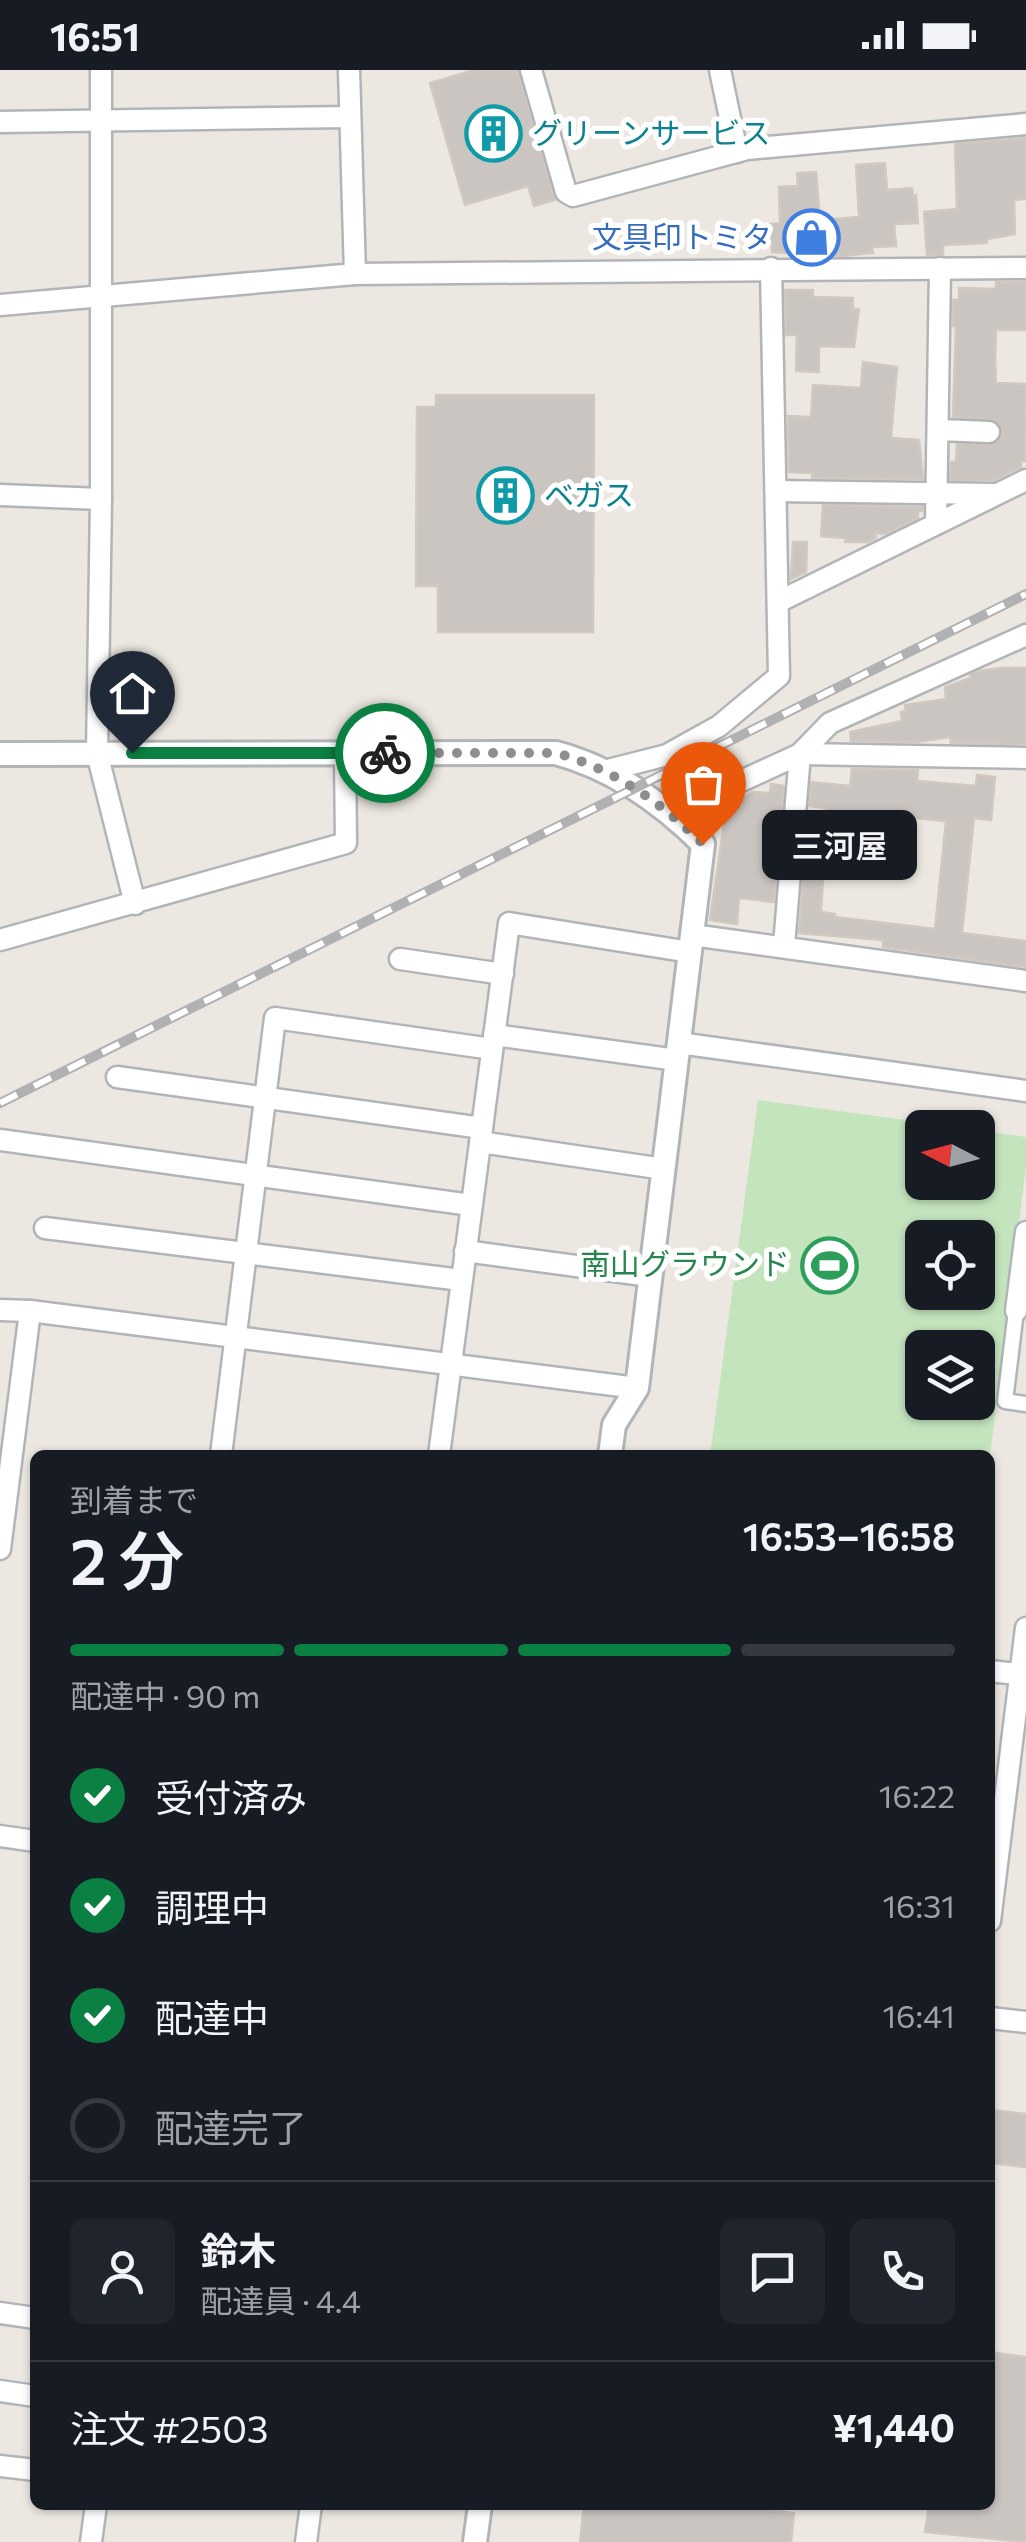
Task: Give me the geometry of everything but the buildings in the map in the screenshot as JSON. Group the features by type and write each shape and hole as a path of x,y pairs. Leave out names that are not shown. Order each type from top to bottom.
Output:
{"street":[{"path":"101,70 97,753 135,904"},
{"path":"349,70 355,274"},
{"path":"531,70 566,192 574,196 738,152 1026,124"},
{"path":"720,70 738,152"},
{"path":"0,122 350,118"},
{"path":"604,771 667,755 719,726 780,676 772,268"},
{"path":"936,524 940,268"},
{"path":"0,305 355,274 1026,268"},
{"path":"938,430 989,432"},
{"path":"778,602 1026,480"},
{"path":"776,491 996,494"},
{"path":"0,495 101,498"},
{"path":"672,813 800,754 830,724 1026,635"},
{"path":"0,754 556,753 584,760 672,813 703,844 637,1388 614,1425 611,1450"},
{"path":"0,940 346,843 345,754"},
{"path":"800,754 1026,758"},
{"path":"784,946 800,754"},
{"path":"440,1450 510,924 691,944 784,946 1026,981"},
{"path":"400,959 502,974"},
{"path":"223,1450 275,1018 493,1042 678,1052 1026,1091"},
{"path":"117,1077 265,1098 664,1170"},
{"path":"0,1140 472,1205"},
{"path":"46,1228 461,1280"},
{"path":"1026,1232 1005,1401 1026,1404"},
{"path":"465,1251 650,1276"},
{"path":"0,1310 637,1388"},
{"path":"0,1549 30,1311"},
{"path":"995,1884 1026,1628"},
{"path":"995,1672 1023,1675"},
{"path":"0,1836 30,1840"},
{"path":"995,2019 1026,2022"},
{"path":"0,2313 30,2317"},
{"path":"0,2391 30,2395"},
{"path":"0,2466 30,2469"},
{"path":"91,2542 95,2510"},
{"path":"306,2542 310,2510"},
{"path":"475,2542 479,2510"}],"green space":[{"name":"南山グラウンド","path":"758,1100 905,1120 905,1200 995,1200 995,1132 1026,1137 1026,1167 995,1415 995,1330 905,1330 905,1420 994,1420 991,1450 711,1450"}],"railway":[{"path":"0,1103 1026,594"}],"way so far":[{"path":"385,753 556,753 584,760 672,813 703,844"}],"place":[{"name":"グリーンサービス","path":"493,134"},
{"name":"文具印トミタ","path":"811,238"},
{"name":"ベガス","path":"505,496"},
{"name":"三河屋","path":"703,844"},
{"name":"南山グラウンド","path":"829,1265"}],"route":[{"path":"132,753 385,753"}]}
